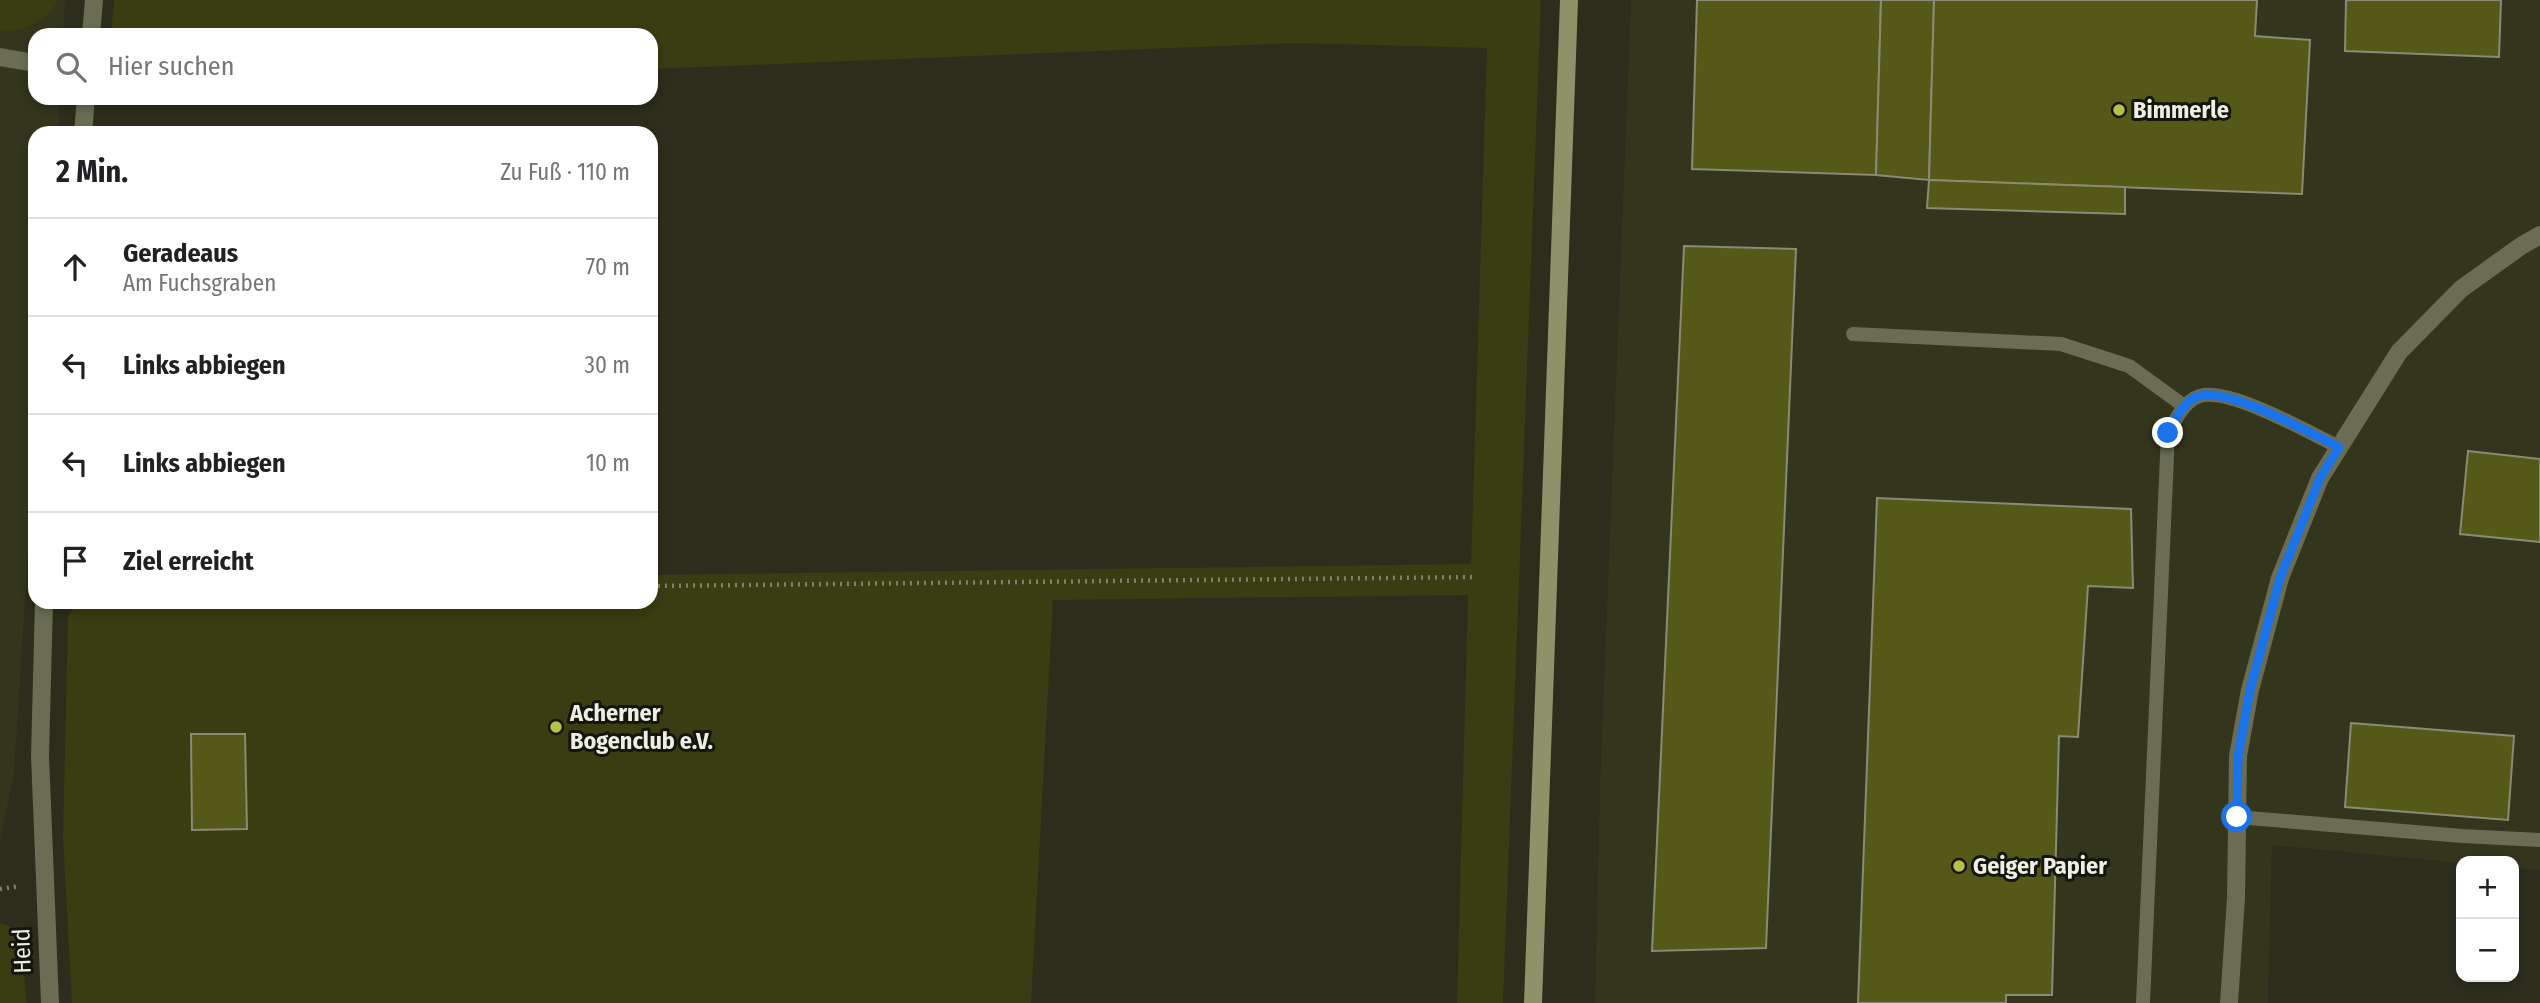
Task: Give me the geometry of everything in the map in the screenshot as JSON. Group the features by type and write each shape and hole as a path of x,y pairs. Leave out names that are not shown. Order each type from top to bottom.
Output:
{"main road":[{"path":"1532,1003 1569,0"}],"street":[{"path":"92,28 94,0"},
{"path":"0,57 28,62"},
{"path":"84,126 85,105"},
{"path":"2229,1003 2236,898 2241,743 2250,690 2280,578 2320,478 2399,352 2461,289 2540,235"},
{"name":"Heid","path":"44,609 40,756 50,1003"}],"lane":[{"path":"1853,334 2061,344 2129,366 2184,406"},
{"path":"2143,1003 2168,433 2184,406 2202,395 2240,400 2339,447"},
{"path":"2237,817 2540,840"}],"path":[{"path":"658,586 1474,577"}],"shaded area":[{"path":"0,0 65,0 63,28 28,28 28,105 60,105 58,126 28,126 28,553 14,775 0,840"},
{"path":"0,0 58,0 48,14 34,24 17,30 0,31"},
{"name":"Acherner Bogenclub e.V.","path":"114,0 1541,0 1503,1003 1457,1003 1468,595 1053,600 1031,1003 72,1003 63,838 68,616 74,609 658,609 658,575 1471,564 1487,48 1294,43 658,69 658,28 112,28"},
{"path":"1631,0 2540,0 2540,870 2519,868 2519,856 2456,856 2456,863 2272,845 2268,1003 1595,1003 1600,786"},
{"path":"0,923 9,926 18,944 27,1003 0,1003"}],"building":[{"path":"1697,0 1881,0 1876,175 1692,169"},
{"path":"1881,0 1934,0 1929,180 1876,175"},
{"name":"Bimmerle","path":"1934,0 2257,0 2255,36 2310,40 2302,194 1929,180"},
{"path":"2346,0 2501,0 2499,57 2345,51"},
{"path":"1929,180 2125,187 2125,214 1927,208"},
{"path":"1684,246 1796,249 1766,948 1652,951"},
{"path":"2468,451 2540,459 2540,542 2460,534"},
{"name":"Geiger Papier","path":"1877,498 2131,509 2133,588 2088,586 2078,737 2059,736 2052,995 2006,995 2006,1003 1858,1003"},
{"path":"2351,723 2514,736 2508,820 2345,807"},
{"path":"191,734 245,734 247,829 192,830"}],"place":[{"name":"Bimmerle","path":"2119,110"},
{"name":"Acherner Bogenclub e.V.","path":"556,727"},
{"name":"Geiger Papier","path":"1959,866"}],"route":[{"path":"2168,433 2184,406 2202,395 2240,400 2339,447 2320,478 2280,578 2250,690 2238,756 2237,817"}]}
